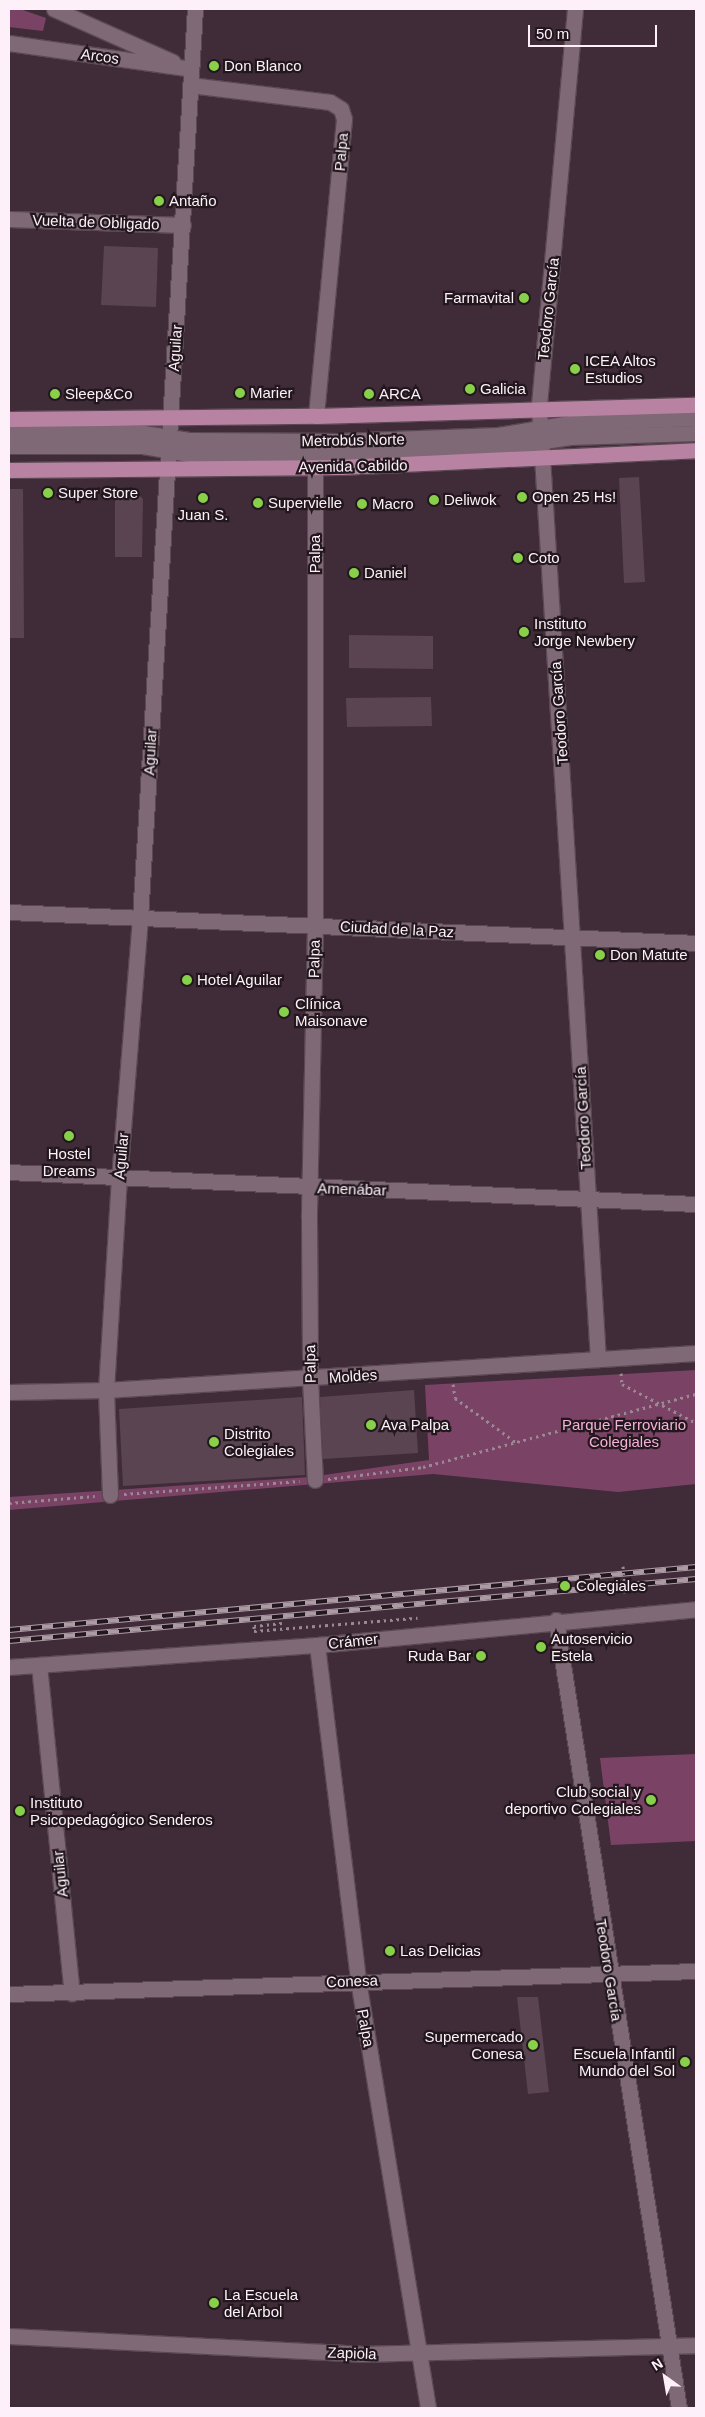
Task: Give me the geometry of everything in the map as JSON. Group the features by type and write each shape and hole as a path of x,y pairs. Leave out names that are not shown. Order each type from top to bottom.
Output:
{"main road":[{"path":"9,419 316,416 539,408 696,406"},
{"name":"Avenida Cabildo","path":"9,470 315,467 492,462 570,454 696,450"}],"street":[{"path":"54,9 191,69"},
{"name":"Aguilar","path":"110,1495 106,1390 119,1179 140,918 165,469 171,418 195,9"},
{"name":"Teodoro García","path":"575,9 539,408 598,1359"},
{"name":"Arcos","path":"9,43 191,69"},
{"name":"Palpa","path":"190,85 330,102 341,109 344,119 316,416"},
{"name":"Vuelta de Obligado","path":"9,219 183,225"},
{"name":"Metrobús Norte","path":"541,434 570,423 696,418"},
{"name":"Metrobús Norte","path":"9,432 144,433 168,444"},
{"name":"Metrobús Norte","path":"9,446 143,446 225,441 340,441 541,434 570,437 696,433"},
{"path":"541,434 570,454"},
{"name":"Palpa","path":"315,467 315,925 310,1188 310,1379 316,1480"},
{"name":"Ciudad de la Paz","path":"9,912 696,943"},
{"name":"Amenábar","path":"9,1172 310,1188 696,1204"},
{"name":"Moldes","path":"9,1392 106,1390 310,1379 696,1353"},
{"name":"Crámer","path":"9,1668 317,1645 556,1620 696,1609"},
{"name":"Teodoro García","path":"556,1620 609,1972 671,2346 679,2408"},
{"name":"Palpa","path":"317,1645 358,1980 422,2353 428,2408"},
{"name":"Aguilar","path":"39,1665 72,1993"},
{"name":"Conesa","path":"9,1994 72,1993 358,1980 696,1971"},
{"name":"Zapiola","path":"9,2336 361,2354 696,2345"}],"path":[{"path":"619,1358 622,1384 696,1423"},
{"path":"452,1369 455,1398 517,1443"},
{"path":"9,1503 316,1480 423,1467 696,1394"},
{"path":"623,1566 625,1592"},
{"path":"254,1631 254,1626 282,1624"}],"green space":[{"path":"9,9 20,9 46,18 43,31 9,27"},
{"name":"Parque Ferroviario Colegiales","path":"696,1370 696,1484 618,1492 433,1474 9,1510 9,1497 310,1477 429,1460 425,1385"},
{"name":"Club social y deportivo Colegiales","path":"696,1754 696,1841 611,1845 600,1758"}],"building":[{"path":"104,246 158,248 156,307 101,305"},
{"path":"639,477 645,582 624,583 619,478"},
{"path":"9,489 23,489 24,638 9,638"},
{"path":"115,490 135,490 143,499 142,557 115,557"},
{"path":"349,635 433,636 433,669 349,668"},
{"path":"431,697 432,726 347,727 346,698"},
{"name":"Ava Palpa","path":"414,1390 418,1453 323,1459 320,1397"},
{"name":"Distrito Colegiales","path":"302,1397 305,1475 123,1486 119,1409"},
{"name":"Supermercado Conesa","path":"517,1997 538,1997 549,2092 528,2094"}],"railway":[{"path":"9,1630 696,1567"},
{"path":"9,1641 696,1579"}],"place":[{"name":"Don Blanco","path":"214,66"},
{"name":"Antaño","path":"159,201"},
{"name":"Farmavital","path":"524,298"},
{"name":"ICEA Altos Estudios","path":"575,369"},
{"name":"Galicia","path":"470,389"},
{"name":"Marier","path":"240,393"},
{"name":"Sleep&Co","path":"55,394"},
{"name":"ARCA","path":"369,394"},
{"name":"Super Store","path":"48,493"},
{"name":"Open 25 Hs!","path":"522,497"},
{"name":"Juan S.","path":"203,498"},
{"name":"Deliwok","path":"434,500"},
{"name":"Supervielle","path":"258,503"},
{"name":"Macro","path":"362,504"},
{"name":"Coto","path":"518,558"},
{"name":"Daniel","path":"354,573"},
{"name":"Instituto Jorge Newbery","path":"524,632"},
{"name":"Don Matute","path":"600,955"},
{"name":"Hotel Aguilar","path":"187,980"},
{"name":"Clínica Maisonave","path":"284,1012"},
{"name":"Hostel Dreams","path":"69,1136"},
{"name":"Ava Palpa","path":"371,1425"},
{"name":"Distrito Colegiales","path":"214,1442"},
{"name":"Colegiales","path":"565,1586"},
{"name":"Autoservicio Estela","path":"541,1647"},
{"name":"Ruda Bar","path":"481,1656"},
{"name":"Club social y deportivo Colegiales","path":"651,1800"},
{"name":"Instituto Psicopedagógico Senderos","path":"20,1811"},
{"name":"Las Delicias","path":"390,1951"},
{"name":"Supermercado Conesa","path":"533,2045"},
{"name":"Escuela Infantil Mundo del Sol","path":"685,2062"},
{"name":"La Escuela del Arbol","path":"214,2303"}]}
